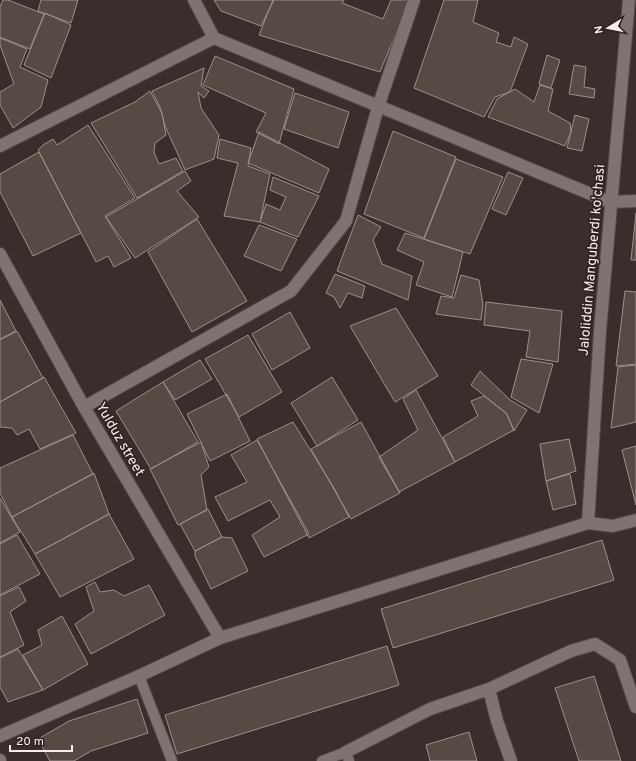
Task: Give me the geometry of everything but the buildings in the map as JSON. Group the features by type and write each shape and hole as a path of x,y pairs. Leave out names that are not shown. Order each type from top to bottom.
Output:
{"street":[{"path":"194,0 214,38 610,202 636,201"},
{"path":"84,407 292,291 346,221 378,107 414,0"},
{"name":"Jaloliddin Manguberdi ko'chasi","path":"588,522 610,202 629,0"},
{"path":"0,146 214,38"},
{"name":"Yulduz street","path":"0,254 84,407 220,638"},
{"path":"0,736 139,676 220,638 588,522 613,526 636,520"},
{"path":"347,757 430,709 489,688 571,651 594,644 620,660 636,707"},
{"path":"489,688 497,721 510,761"}],"lane":[{"path":"139,676 172,761"},
{"path":"322,761 347,757"}]}
